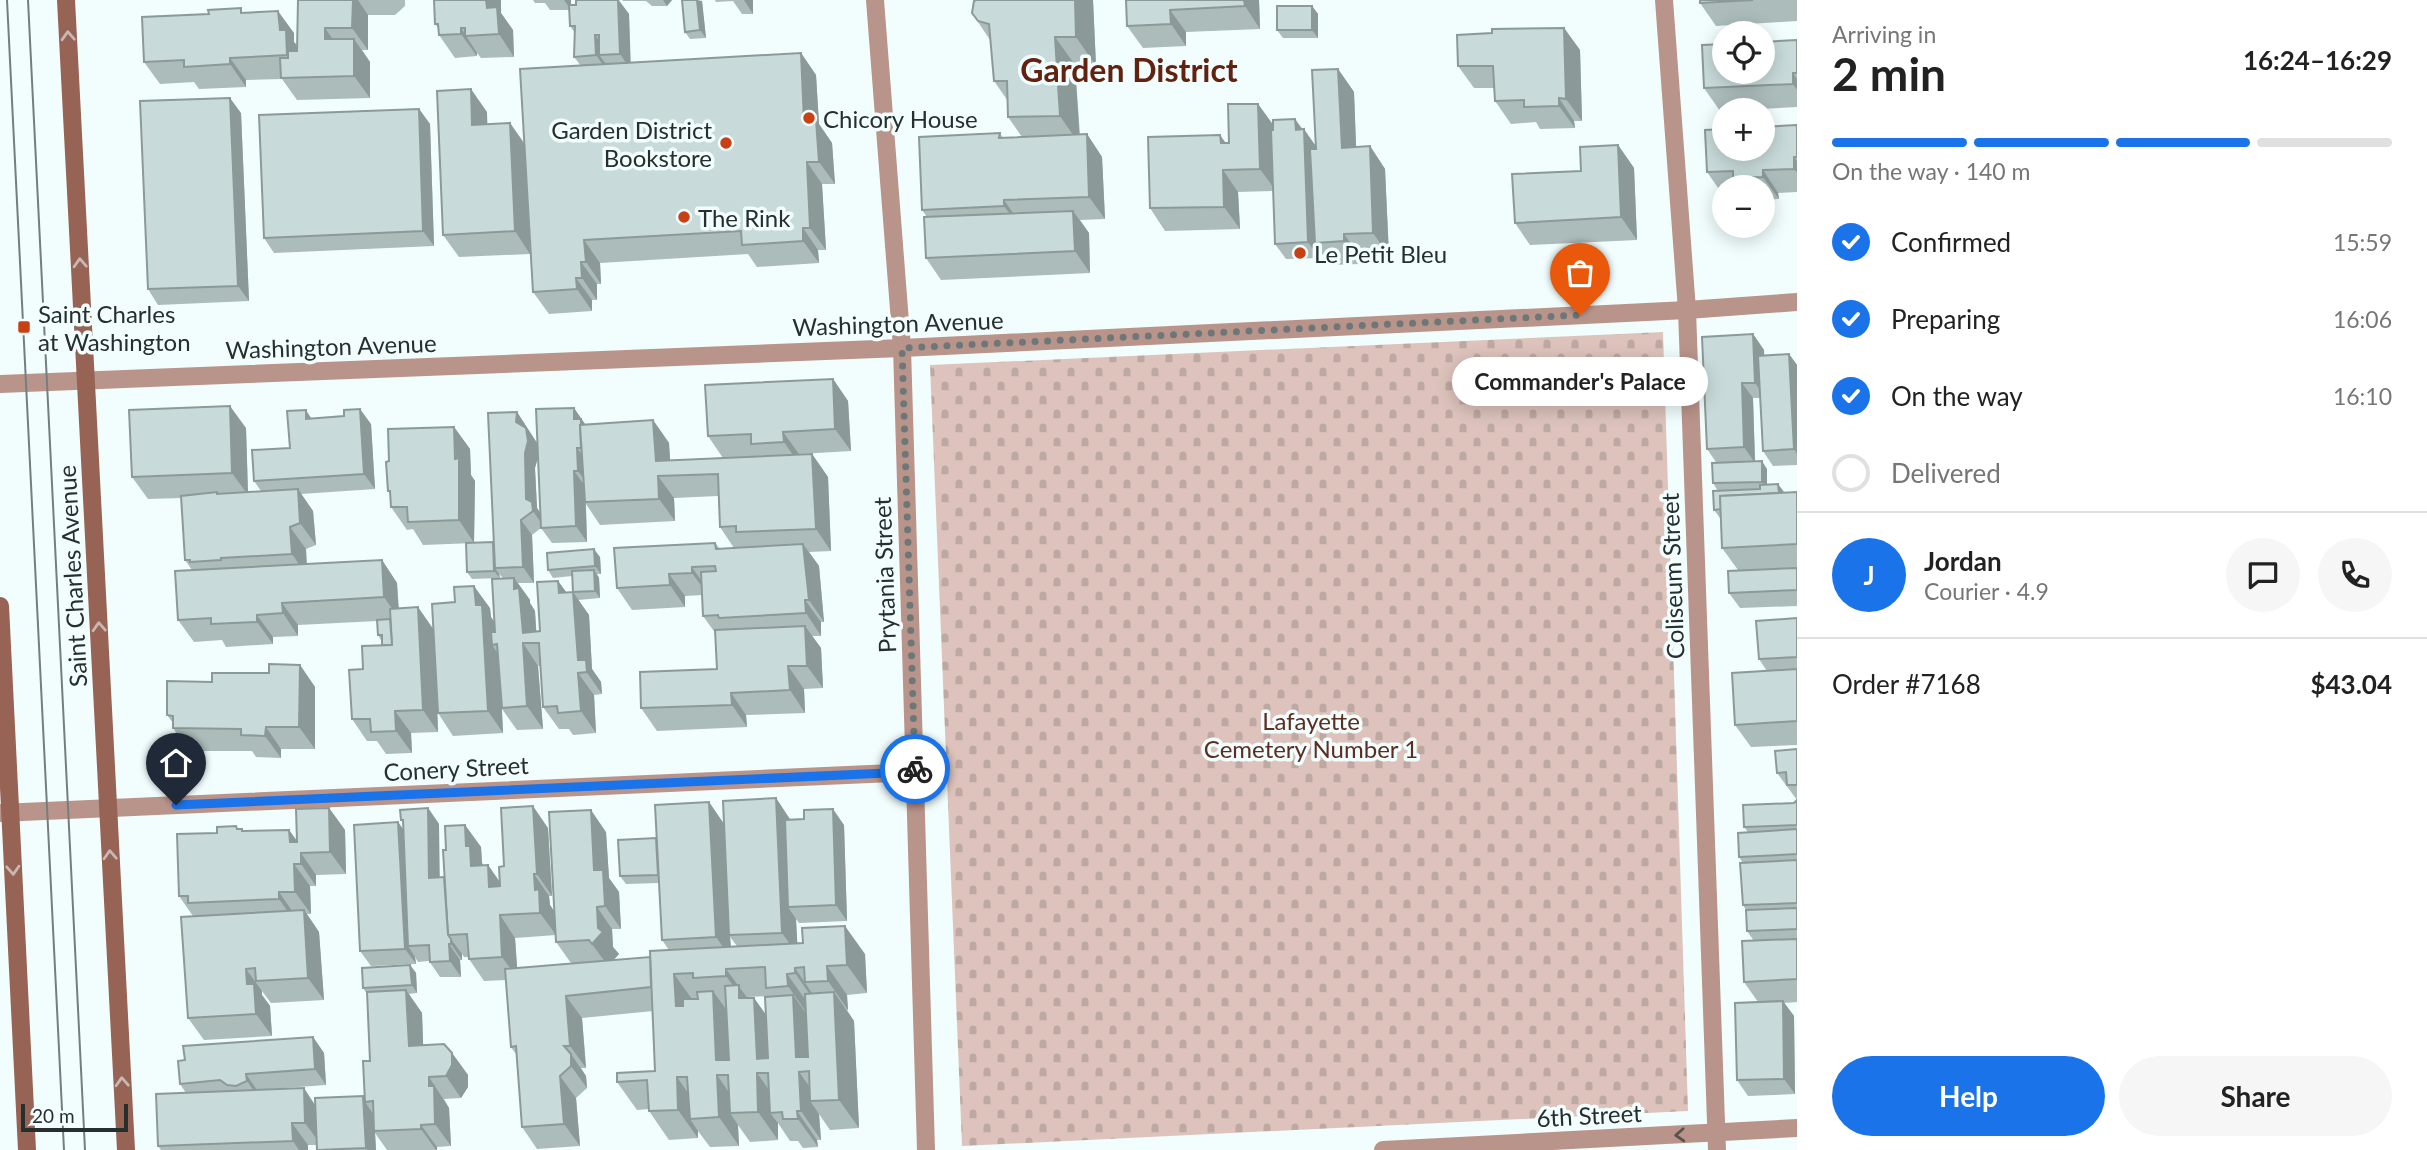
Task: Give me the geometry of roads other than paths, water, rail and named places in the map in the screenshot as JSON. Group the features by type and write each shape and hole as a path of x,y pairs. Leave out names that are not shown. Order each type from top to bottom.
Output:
{"main road":[{"name":"Saint Charles Avenue","path":"66,0 126,1150"},
{"path":"0,606 5,813 27,1150"}],"street":[{"name":"Prytania Street","path":"875,0 902,348 926,1150"},
{"name":"Coliseum Street","path":"1664,0 1687,310 1716,1141"},
{"name":"Washington Avenue","path":"0,384 902,348 1687,310 1797,302"},
{"name":"Conery Street","path":"5,813 915,772"},
{"name":"6th Street","path":"1383,1150 1716,1141 1797,1128"}],"tram line":[{"path":"7,0 64,1150"},
{"path":"28,0 85,1150"}],"place":[{"name":"Chicory House","path":"809,118"},
{"name":"Garden District Bookstore","path":"726,143"},
{"name":"The Rink","path":"684,217"},
{"name":"Le Petit Bleu","path":"1300,253"},
{"name":"Commander's Palace","path":"1580,315"},
{"name":"Saint Charles at Washington","path":"24,327"}],"district":[{"name":"Garden District","path":"1129,69"}],"park label":[{"name":"Lafayette Cemetery Number 1","path":"1311,734"}]}
